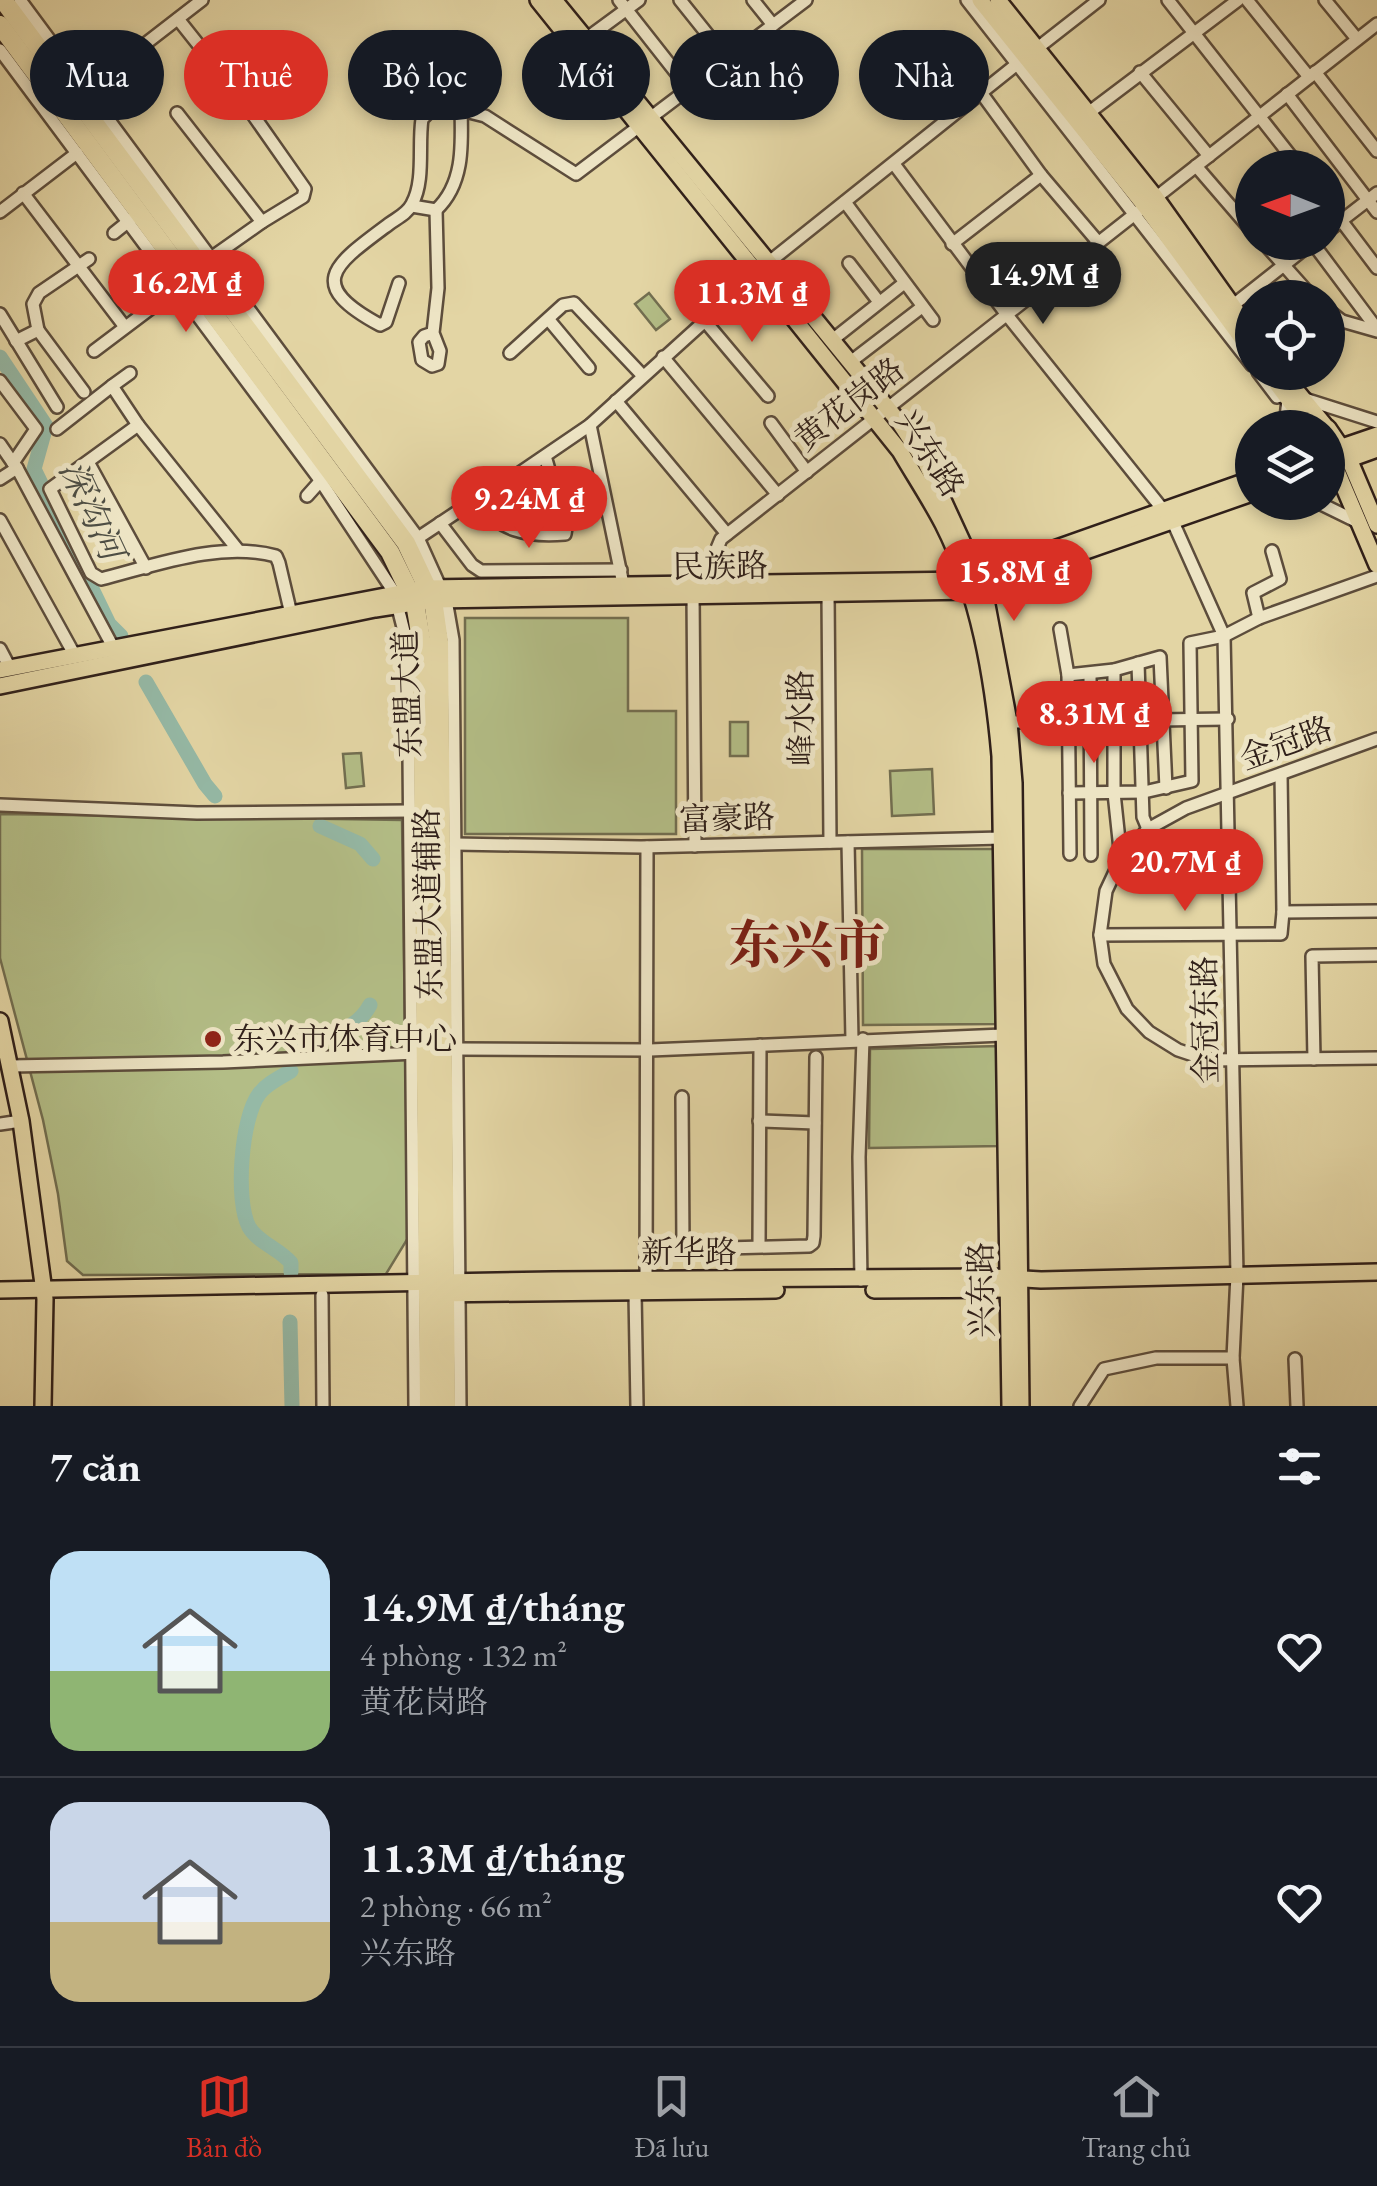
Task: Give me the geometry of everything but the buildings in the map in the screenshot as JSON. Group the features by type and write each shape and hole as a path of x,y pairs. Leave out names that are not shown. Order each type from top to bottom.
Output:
{"highway":[{"name":"东盟大道","path":"3,0 30,43"},
{"name":"东盟大道","path":"0,25 30,59"},
{"name":"东盟大道","path":"78,120 134,218 325,476 421,595 422,645 415,716 418,1053 446,1406"},
{"name":"东盟大道","path":"81,120 406,543 439,642 436,1289 429,1406"}],"main road":[{"name":"兴东路","path":"538,0 645,122 882,415"},
{"name":"兴东路","path":"554,0 579,30"},
{"path":"980,0 1235,303"},
{"path":"998,0 1029,54 1089,112 1235,327"},
{"name":"兴东路","path":"763,268 849,363 944,526 975,584 1009,722 1014,783 1014,1283 1010,1406"},
{"path":"1288,390 1308,410"},
{"path":"1292,390 1301,410"},
{"path":"1345,451 1377,435"},
{"path":"1345,454 1377,449"},
{"path":"1345,476 1371,523 1377,574"},
{"name":"民族路","path":"1168,517 1235,487"},
{"name":"民族路","path":"0,686 421,595 828,593 975,584 1235,498"},
{"name":"民族路","path":"5,669 291,614 421,595 622,577 716,583 975,584"},
{"name":"兴东路","path":"975,584 998,725 1003,1035 1021,1406"},
{"path":"0,1020 20,1121 44,1294 43,1406"},
{"name":"新华路","path":"0,1301 44,1294 1374,1277"},
{"name":"新华路","path":"640,1286 861,1280 1014,1283"},
{"name":"新华路","path":"0,1290 44,1294 322,1295 436,1289"}],"street":[{"name":"东盟大道辅路","path":"20,0 34,30"},
{"path":"164,31 202,0"},
{"path":"596,30 622,5 639,0"},
{"path":"680,0 704,30"},
{"path":"752,0 773,25"},
{"path":"767,30 806,0"},
{"path":"968,0 1029,54"},
{"path":"1007,0 1029,54"},
{"path":"989,88 1099,0"},
{"path":"1168,0 1286,150"},
{"path":"1089,112 1238,0"},
{"path":"1247,0 1377,151"},
{"path":"1324,0 1357,39"},
{"path":"622,5 670,64"},
{"path":"178,20 244,102 306,189 304,197 211,258"},
{"name":"黄花岗路","path":"727,534 1377,24"},
{"name":"东盟大道辅路","path":"0,50 30,73"},
{"path":"1140,72 1208,156"},
{"path":"1287,94 1372,197 1377,212"},
{"path":"492,120 576,174 670,104"},
{"path":"989,104 1040,175 1098,242"},
{"path":"176,113 262,222"},
{"name":"东盟大道辅路","path":"71,120 77,153 134,218"},
{"name":"东盟大道辅路","path":"84,120 211,258 418,538 421,595 453,640 456,1050 436,1289 415,1406"},
{"path":"398,283 386,322 380,325 342,302 335,288 342,263 412,206 424,120"},
{"path":"433,334 438,288 436,210 458,175 461,120"},
{"path":"418,538 590,425 763,268 949,120"},
{"path":"0,212 77,153"},
{"name":"金冠东路","path":"894,164 1007,315 1168,517 1224,636 1237,1280 1233,1358 1238,1406"},
{"path":"1196,166 1235,211"},
{"path":"952,244 1040,175"},
{"path":"24,194 84,263 125,328"},
{"path":"1345,218 1372,197"},
{"path":"845,202 932,320"},
{"path":"1149,203 1235,338"},
{"path":"412,206 436,210"},
{"path":"114,233 134,218"},
{"path":"1345,226 1377,268"},
{"path":"1277,260 1296,280"},
{"path":"1264,280 1290,260"},
{"path":"1325,260 1377,330"},
{"path":"849,262 880,302"},
{"path":"84,263 34,299 33,313 38,330 84,392"},
{"path":"831,341 903,284"},
{"path":"94,350 163,299"},
{"path":"510,354 570,302 579,305 643,376"},
{"path":"849,363 922,307"},
{"path":"0,314 56,407"},
{"path":"548,320 589,368"},
{"path":"704,320 768,396"},
{"path":"1345,322 1377,330"},
{"path":"16,341 38,330"},
{"path":"663,357 778,495"},
{"path":"57,429 130,373"},
{"path":"0,381 36,429 15,466 0,479"},
{"path":"112,386 138,426 238,550"},
{"path":"1271,390 1277,398 1294,396 1377,422"},
{"path":"1290,410 1294,396"},
{"path":"616,401 727,534 715,548 716,583"},
{"path":"771,422 807,472"},
{"path":"440,523 481,571 622,577 590,425"},
{"path":"138,426 50,492 91,573 101,578 238,550 276,556 291,614"},
{"path":"0,444 113,646"},
{"path":"478,498 502,526 517,532 565,534 545,456"},
{"path":"88,462 146,568"},
{"path":"307,496 325,476"},
{"path":"1345,513 1371,523 1377,496"},
{"path":"0,520 74,654"},
{"path":"1259,618 1253,593 1280,579 1272,551"},
{"path":"1069,792 1144,792 1192,781 1190,642 1224,636 1259,618 1377,574"},
{"name":"峰水路","path":"828,593 830,842"},
{"path":"693,594 695,846"},
{"path":"1060,629 1068,675 1070,854"},
{"path":"0,649 5,669"},
{"path":"1068,675 1114,670 1158,656 1162,659 1166,788"},
{"path":"1138,662 1143,818 1148,829"},
{"path":"1114,670 1114,793 1120,859"},
{"path":"1090,674 1091,856"},
{"name":"东盟大道辅路","path":"415,716 409,811 418,1053"},
{"path":"1009,722 1228,719"},
{"name":"金冠路","path":"1377,739 1186,808 1148,829 1120,859 1106,890 1100,935 1104,964 1118,996 1149,1032 1191,1056 1234,1060 1377,1058"},
{"path":"1100,935 1281,934 1281,774"},
{"path":"0,805 196,813 409,811"},
{"name":"富豪路","path":"454,844 648,847 1002,838"},
{"path":"848,842 858,1039 861,1280"},
{"path":"637,1406 648,847"},
{"path":"1283,912 1377,911"},
{"path":"1314,1059 1312,956 1377,955"},
{"path":"456,1050 647,1050 1003,1035"},
{"path":"759,1246 760,1044"},
{"path":"11,1066 418,1053"},
{"path":"682,1097 683,1246 687,1249 813,1243 816,1057"},
{"path":"0,1124 20,1121"},
{"path":"758,1121 815,1122"},
{"name":"东盟大道辅路","path":"436,1289 460,1406"},
{"path":"322,1295 323,1406"},
{"path":"1080,1406 1090,1400 1104,1369 1156,1358 1233,1358"},
{"path":"1295,1358 1296,1406"}],"green space":[{"path":"649,293 670,319 656,330 635,304"},
{"path":"465,618 628,618 628,711 676,711 676,834 465,834"},
{"path":"730,722 748,722 748,756 730,756"},
{"path":"361,753 364,786 346,788 343,754"},
{"path":"932,769 934,814 892,816 890,771"},
{"name":"东兴市体育中心","path":"0,814 402,820 408,1238 386,1274 83,1275 67,1261 43,1120 0,958"},
{"path":"862,849 994,849 996,1024 863,1025"},
{"path":"1000,1046 1001,1146 869,1148 870,1049"}],"waterway":[{"name":"深沟河","path":"0,357 46,426 34,469 109,624 121,636"},
{"name":"深沟河","path":"146,682 215,796"},
{"name":"深沟河","path":"320,826 360,844 373,859"},
{"name":"深沟河","path":"297,1053 346,1028 370,1005"},
{"name":"深沟河","path":"291,1071 266,1087 253,1106 244,1140 241,1180 249,1227 291,1263 291,1272"},
{"name":"深沟河","path":"290,1322 292,1406"}],"place":[{"name":"东兴市体育中心","path":"213,1039"}],"district":[{"name":"东兴市","path":"807,945"}]}
